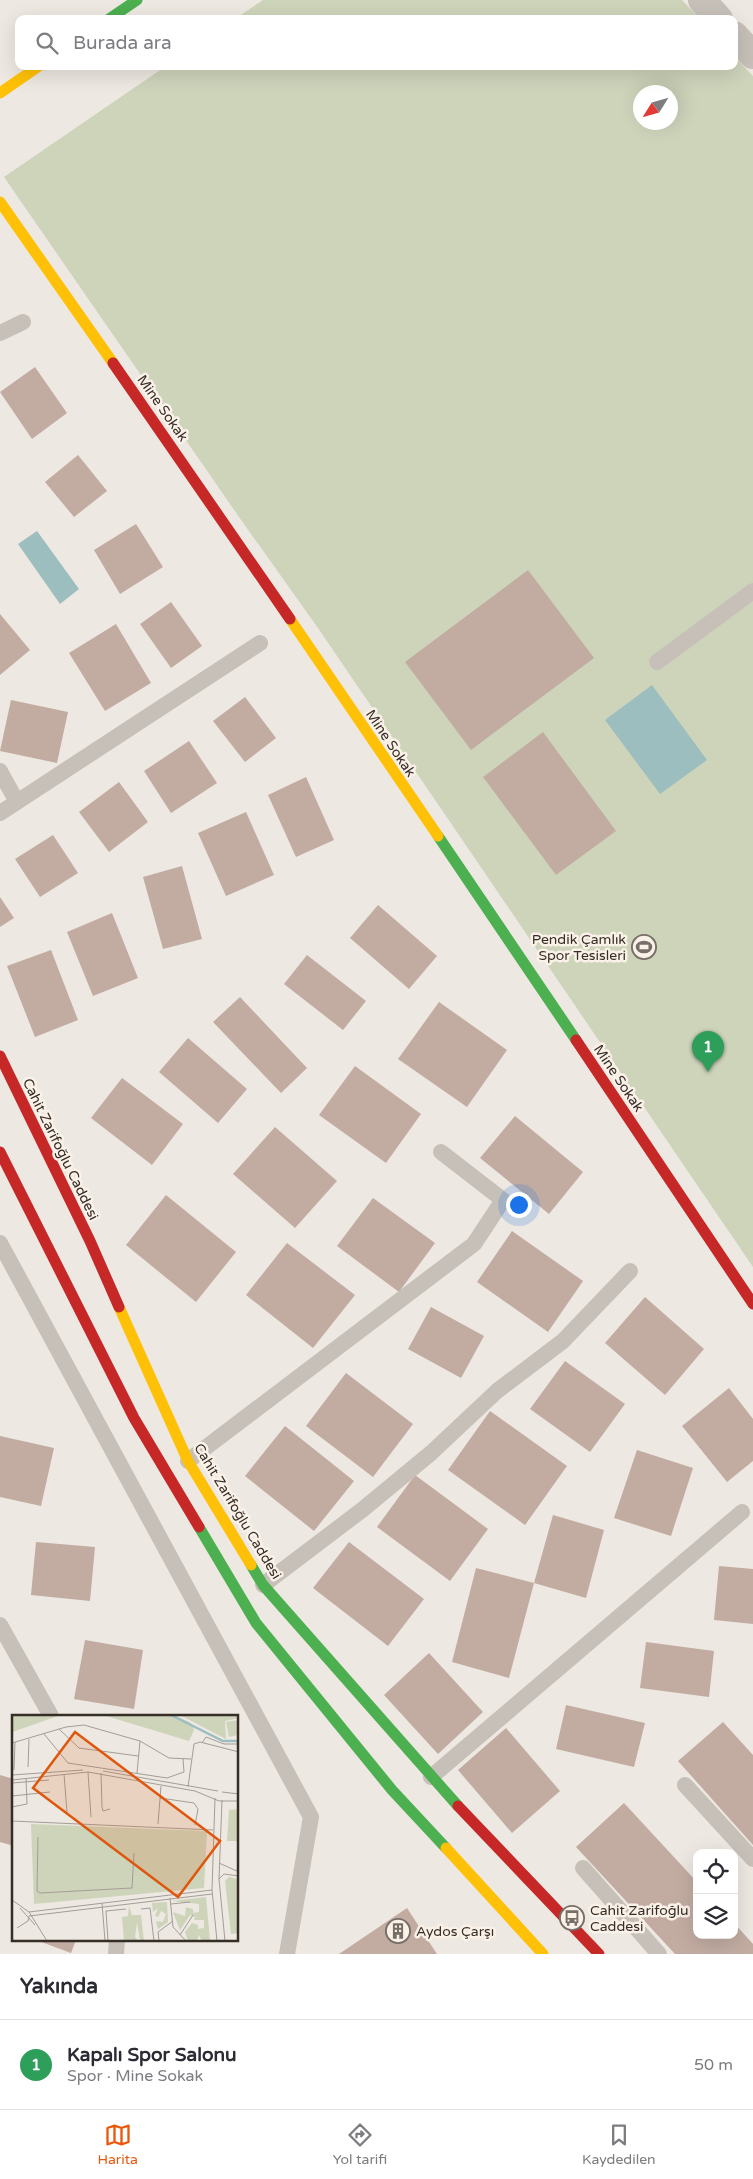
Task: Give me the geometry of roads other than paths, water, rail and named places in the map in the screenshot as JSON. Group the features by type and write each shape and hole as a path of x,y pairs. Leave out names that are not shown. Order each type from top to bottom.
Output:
{"main road":[{"path":"115,15 136,0"},
{"path":"0,93 34,70"},
{"name":"Mine Sokak","path":"0,202 146,409 753,1304"},
{"name":"Cahit Zarifoğlu Caddesi","path":"0,1056 90,1241 188,1461 263,1585 431,1777 599,1954"},
{"path":"0,1152 134,1418 256,1623 392,1790 543,1954"}],"street":[{"path":"702,0 715,15"},
{"path":"738,39 753,55"}],"lane":[{"path":"0,333 23,322"},
{"path":"656,662 753,591"},
{"path":"0,813 260,644"},
{"path":"0,771 16,802"},
{"path":"188,1461 474,1244 503,1200 441,1152"},
{"path":"0,1243 311,1817 287,1954"},
{"path":"263,1585 362,1510 431,1452 497,1392 563,1340 630,1271"},
{"path":"431,1777 742,1512"},
{"path":"0,1625 50,1715"},
{"path":"685,1785 753,1859"},
{"path":"583,1868 659,1954"}],"water":[{"path":"37,531 79,589 60,604 18,544"},
{"path":"652,685 707,760 660,794 605,720"}],"place":[{"name":"Pendik Çamlık Spor Tesisleri","path":"644,947"},
{"name":"Kapalı Spor Salonu","path":"708,1072"},
{"name":"Cahit Zarifoğlu Caddesi","path":"572,1918"},
{"name":"Aydos Çarşı","path":"398,1931"}]}
